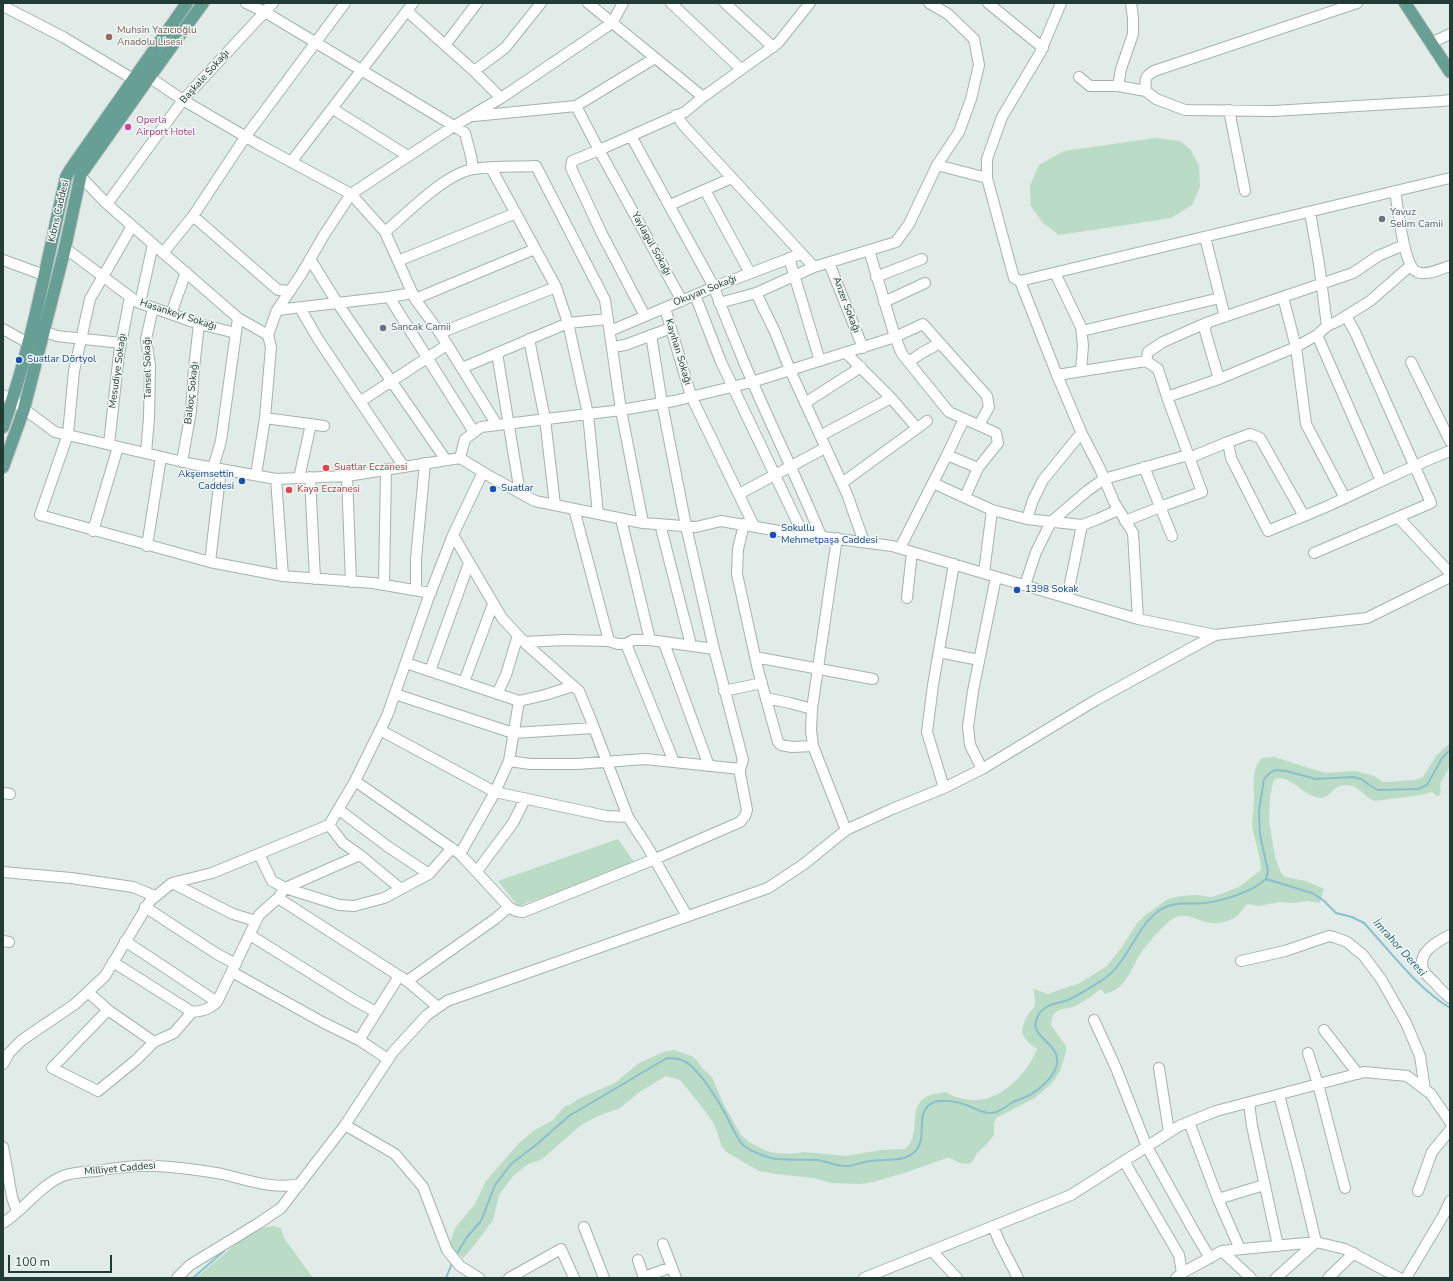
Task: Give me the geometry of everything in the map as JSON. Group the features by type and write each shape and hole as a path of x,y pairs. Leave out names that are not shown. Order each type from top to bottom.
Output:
{"main road":[{"name":"Kıbrıs Caddesi","path":"3,427 8,397 34,335 44,275 66,177 187,3"},
{"path":"3,467 24,409 34,335 65,248 81,177 85,167 203,3"},
{"path":"1405,3 1450,72"}],"street":[{"path":"246,3 265,12 465,133 473,169"},
{"name":"Başkale Sokağı","path":"107,204 183,100 273,3"},
{"path":"163,253 193,216 246,136 345,3"},
{"path":"445,45 477,3"},
{"path":"474,70 505,48 541,3"},
{"path":"588,3 702,97"},
{"path":"256,475 265,418 271,347 268,335 277,310 351,194 454,126 501,98 612,22 623,3"},
{"path":"670,3 741,69"},
{"path":"724,3 773,47"},
{"path":"719,303 756,294 814,267 896,242 909,224 937,165 959,132 971,99 979,65 974,39 948,14 929,3"},
{"path":"988,3 999,7 1043,48"},
{"path":"1061,3 1043,48 1002,117 987,159 987,178 1014,278 1020,281 1450,178"},
{"path":"1118,86 1133,34 1134,18 1131,3"},
{"path":"1146,91 1145,80 1147,75 1154,71 1358,3"},
{"path":"645,316 602,234 571,168 572,161 685,112 702,97 778,43 806,4"},
{"path":"3,6 63,37 133,79 149,77 183,100 291,162 351,194 384,232 414,296 440,333 497,425"},
{"path":"291,162 410,7 445,45 474,70 501,98"},
{"path":"1431,43 1450,34"},
{"path":"470,116 576,106 655,58"},
{"path":"1079,77 1090,86 1118,86 1146,91 1156,99 1185,110 1273,111 1450,100"},
{"name":"Yaylagül Sokağı","path":"576,106 682,301"},
{"path":"333,109 408,156"},
{"path":"1229,110 1245,191"},
{"path":"676,116 814,267"},
{"path":"631,136 714,287 719,303 752,382 791,466 820,536"},
{"path":"937,165 987,178"},
{"path":"384,232 432,191 455,176 473,169 536,166 605,300 621,410 643,523"},
{"path":"491,168 556,287 568,323 588,414 598,514"},
{"path":"81,177 107,204 238,318 268,335"},
{"path":"670,205 732,178"},
{"path":"705,190 750,273"},
{"path":"1395,191 1404,245 1410,266 1417,272 1428,273 1450,266"},
{"path":"1310,212 1319,264 1327,326"},
{"path":"398,261 516,213"},
{"path":"193,216 278,290 290,291"},
{"path":"132,226 90,299 74,371 68,434 40,515 146,546 210,562 283,576 384,585 431,593"},
{"path":"1205,237 1225,317"},
{"path":"140,303 153,244"},
{"path":"1146,361 1148,352 1163,342 1206,323 1354,273 1378,256 1404,245"},
{"name":"Hasankeyf Sokağı","path":"65,248 102,277 140,303 200,324 236,332"},
{"path":"277,310 390,297 414,296 535,249"},
{"path":"869,250 895,337 902,354 949,412 996,433 998,443 978,468 965,498"},
{"name":"Okuyan Sokağı","path":"610,331 694,295 801,254"},
{"path":"789,258 820,362"},
{"path":"310,259 338,304 446,460"},
{"path":"876,277 922,259"},
{"path":"3,260 44,275"},
{"name":"Anzer Sokağı","path":"829,263 863,348"},
{"path":"1167,396 1219,379 1296,347 1317,335 1327,326 1370,301 1410,266"},
{"path":"171,314 186,272"},
{"path":"1055,273 1081,327 1083,346 1081,371"},
{"path":"1020,281 1082,434 1118,510 1133,533 1138,619"},
{"path":"884,302 925,283"},
{"path":"440,333 556,287"},
{"path":"756,294 775,332 790,370 842,483 864,542"},
{"path":"694,295 721,362 803,534"},
{"path":"1283,296 1296,347 1306,424 1345,498"},
{"name":"Mesudiye Sokağı","path":"93,531 114,445 119,354 130,297"},
{"path":"390,297 474,432"},
{"path":"1082,332 1220,298"},
{"name":"Tansel Sokağı","path":"146,453 149,418 150,365 146,339 153,308"},
{"path":"300,308 318,339 404,467"},
{"name":"Kayıhan Sokağı","path":"665,308 691,396 739,494 749,525"},
{"path":"1314,553 1431,503 1355,332 1346,316"},
{"path":"210,562 217,468 238,318"},
{"path":"462,368 568,323 608,319"},
{"path":"1206,323 1205,331 1219,379"},
{"name":"Balkoç Sokağı","path":"182,462 191,411 194,368 200,324"},
{"path":"460,458 465,439 480,427 621,410 662,403 752,382 820,362 895,337 923,324 987,396 989,406 979,425"},
{"path":"612,347 625,345 670,328"},
{"path":"3,329 34,335 82,338 121,343"},
{"path":"354,781 456,851 477,871 509,907 516,911 523,912 655,859 740,822 743,819 748,810 740,774 743,760 724,691 686,526 662,403 651,335"},
{"path":"1317,335 1381,481"},
{"path":"530,339 545,419 556,505"},
{"path":"909,362 940,343"},
{"path":"361,402 447,345"},
{"path":"497,353 510,424 520,493"},
{"path":"846,353 891,398 917,428"},
{"path":"1057,375 1146,361 1158,370 1202,492 1125,521"},
{"path":"1412,362 1450,441"},
{"path":"805,403 861,367"},
{"path":"8,397 55,432 182,462 276,479 347,476 460,458 534,501 643,523 696,527 721,520 900,548 1138,619 1215,635 1367,618 1450,577"},
{"path":"820,436 891,398"},
{"path":"265,418 324,426"},
{"path":"900,548 964,419"},
{"path":"842,483 927,421"},
{"path":"299,478 310,424"},
{"path":"1028,519 1033,500 1043,480 1082,434"},
{"path":"1025,585 1036,552 1051,522 1087,491 1104,479 1144,467 1189,457 1250,434 1260,438 1304,516"},
{"path":"1228,442 1231,458 1268,531 1450,451"},
{"path":"739,494 825,448"},
{"path":"947,455 978,468"},
{"path":"146,546 161,457"},
{"path":"416,590 416,559 425,463"},
{"path":"1144,467 1172,536"},
{"path":"384,585 386,470"},
{"path":"3,1064 10,1053 22,1040 75,1004 105,976 145,907 155,896 172,883 212,874 329,825 354,781 387,716 453,536 482,472"},
{"path":"347,476 351,582"},
{"path":"310,477 315,579"},
{"path":"276,479 283,576"},
{"path":"933,482 992,510 1028,519 1082,525 1118,510"},
{"path":"574,509 609,641"},
{"path":"984,573 992,510"},
{"path":"1398,517 1450,573"},
{"path":"621,519 650,640"},
{"path":"660,524 691,645"},
{"path":"749,525 738,549 737,574 755,657 778,742 780,745 792,747 813,746"},
{"path":"1067,598 1082,525"},
{"path":"453,536 502,618 521,639 579,691 628,817 655,859 687,916"},
{"path":"837,538 812,709 811,730 813,746 846,830"},
{"path":"907,598 912,552"},
{"path":"430,671 469,563"},
{"path":"944,788 927,732 954,564"},
{"path":"982,769 970,745 968,728 973,691 996,577"},
{"path":"464,682 493,604"},
{"path":"177,1278 190,1265 281,1208 345,1124 393,1052 427,1015 447,1001 768,888 804,864 846,830 944,788 982,769 1096,700 1215,635"},
{"path":"521,639 609,641 618,644 626,644 633,640 650,640 714,649"},
{"path":"497,694 521,639"},
{"path":"664,642 709,766"},
{"path":"626,644 674,762"},
{"path":"939,652 979,660"},
{"path":"755,657 873,678"},
{"path":"406,663 519,701 545,696 573,686"},
{"path":"724,691 762,683"},
{"path":"395,694 513,733 594,728"},
{"path":"766,698 812,709"},
{"path":"259,854 272,880 285,888 339,905 354,906 384,898 429,874 456,851 495,792 509,761 519,701"},
{"path":"380,730 495,792 606,816 628,817"},
{"path":"509,761 530,764 577,764 645,759 740,769"},
{"path":"477,871 513,823 525,799"},
{"path":"338,809 387,846 429,874"},
{"path":"329,825 343,843 360,854 401,889"},
{"path":"113,962 192,1012 211,1008 217,1002 259,915 278,898 285,888 360,854"},
{"path":"3,872 71,878 133,888 155,896"},
{"path":"172,883 233,914 256,921"},
{"path":"278,898 403,978 438,1007"},
{"path":"145,907 217,954 234,968 324,1023 359,1040 388,1059"},
{"path":"359,1040 376,1012 403,978 489,923 509,907"},
{"path":"250,935 354,1000 376,1012"},
{"path":"1450,935 1435,943 1428,950 1422,962 1425,972 1450,998"},
{"path":"1241,961 1285,951 1329,936 1347,942 1363,955 1381,979 1406,1022 1420,1056 1425,1090"},
{"path":"125,941 217,1002"},
{"path":"88,992 108,1010 154,1042"},
{"path":"108,1010 52,1068 98,1090 136,1060 154,1042 174,1033 192,1012"},
{"path":"1094,1020 1116,1068 1147,1147 1210,1258"},
{"path":"1324,1030 1358,1074"},
{"path":"1308,1053 1318,1084 1345,1188"},
{"path":"1159,1068 1169,1132"},
{"path":"864,1278 1071,1195 1179,1126 1216,1111 1364,1072 1407,1076 1431,1094 1450,1122"},
{"path":"1279,1095 1316,1242"},
{"path":"1249,1103 1252,1126 1278,1246"},
{"path":"1189,1122 1218,1199 1240,1249"},
{"path":"345,1124 395,1154 423,1187 447,1250 460,1266 479,1278"},
{"path":"1418,1191 1432,1152 1450,1130"},
{"path":"3,1147 12,1197 17,1212"},
{"path":"1124,1161 1179,1254 1179,1276"},
{"name":"Milliyet Caddesi","path":"3,1223 49,1184 64,1176 135,1166 194,1169 274,1186 291,1186 300,1184"},
{"path":"1218,1199 1264,1185"},
{"path":"1406,1278 1443,1216 1450,1201"},
{"path":"993,1226 1018,1278"},
{"path":"584,1227 604,1278"},
{"path":"1276,1278 1316,1242"},
{"path":"1179,1276 1222,1251 1316,1242 1345,1249 1354,1253 1387,1275 1400,1278"},
{"path":"663,1244 676,1278"},
{"path":"509,1278 561,1249 574,1278"},
{"path":"932,1250 957,1278"},
{"path":"1222,1251 1251,1278"},
{"path":"1328,1278 1354,1253"},
{"path":"638,1260 644,1277 672,1267"}],"green space":[{"path":"1155,138 1180,141 1190,149 1199,166 1200,187 1192,205 1171,218 1059,235 1042,222 1031,206 1030,185 1039,165 1064,151"},
{"path":"1450,743 1450,766 1441,782 1441,792 1438,797 1432,792 1421,795 1374,801 1358,789 1350,785 1345,785 1336,788 1328,796 1319,798 1308,794 1290,781 1279,778 1274,779 1270,796 1269,822 1275,857 1281,873 1285,877 1306,881 1324,889 1320,903 1307,901 1294,903 1280,902 1258,906 1248,904 1236,917 1218,923 1206,922 1188,916 1177,917 1171,920 1158,932 1143,950 1122,984 1105,994 1101,989 1080,1003 1057,1011 1054,1014 1051,1025 1066,1046 1066,1052 1060,1071 1053,1082 1035,1098 996,1118 994,1123 994,1135 969,1164 960,1163 947,1158 904,1173 873,1182 859,1184 832,1183 813,1178 759,1171 728,1153 722,1147 715,1126 706,1112 680,1080 666,1076 641,1091 620,1108 598,1116 581,1125 541,1160 528,1164 513,1176 499,1195 493,1220 463,1258 449,1246 455,1228 475,1204 486,1181 519,1143 535,1130 553,1120 565,1106 615,1083 639,1063 664,1052 674,1050 694,1057 704,1070 712,1077 723,1103 741,1135 749,1142 766,1151 790,1154 804,1152 847,1156 881,1150 905,1149 911,1142 916,1111 924,1098 934,1094 946,1092 953,1096 969,1100 988,1098 1006,1089 1021,1075 1033,1058 1037,1049 1028,1042 1022,1031 1029,1013 1035,1006 1034,989 1048,994 1080,983 1107,966 1122,947 1135,926 1144,916 1168,899 1197,895 1211,897 1221,894 1239,887 1261,870 1252,823 1254,804 1254,773 1262,758 1274,757 1325,773 1355,771 1374,776 1383,782 1415,780 1423,777 1436,756"},
{"path":"618,839 636,865 518,906 498,881"},
{"path":"273,1226 281,1228 284,1238 313,1278 196,1278 244,1237 263,1228"}],"waterway":[{"path":"456,1255 467,1237 481,1221 495,1185 511,1164 569,1116 667,1058 682,1060 695,1070 707,1084 725,1113 736,1135 744,1146 757,1153 777,1159 817,1160 846,1166 876,1160 902,1159 912,1154 920,1144 922,1118 927,1107 932,1103 950,1101 986,1113 992,1113 1030,1095 1051,1077 1057,1065 1055,1052 1038,1033 1036,1028 1037,1017 1042,1010 1047,1006 1076,996 1110,974 1124,957 1148,920 1167,906 1204,903 1228,898 1245,892 1266,879 1268,871 1260,835 1259,811 1264,779 1271,772 1276,770 1286,771 1316,779 1353,777 1361,779 1378,790 1418,789 1427,785 1442,758 1450,750"},
{"name":"İmrahor Deresi","path":"1266,879 1312,893 1323,900 1336,913 1352,917 1364,923 1415,980 1438,1000 1450,1008"},
{"path":"193,1278 224,1251"},
{"path":"446,1278 452,1263"}],"place":[{"name":"Muhsin Yazıcıoğlu Anadolu Lisesi","path":"109,37"},
{"name":"Operla Airport Hotel","path":"128,127"},
{"name":"Yavuz Selim Camii","path":"1382,219"},
{"name":"Sancak Camii","path":"383,328"},
{"name":"Suatlar Dörtyol","path":"19,360"},
{"name":"Suatlar Eczanesi","path":"326,468"},
{"name":"Akşemsettin Caddesi","path":"242,481"},
{"name":"Suatlar","path":"493,489"},
{"name":"Kaya Eczanesi","path":"289,490"},
{"name":"Sokullu Mehmetpaşa Caddesi","path":"773,535"},
{"name":"1398 Sokak","path":"1017,590"}]}
